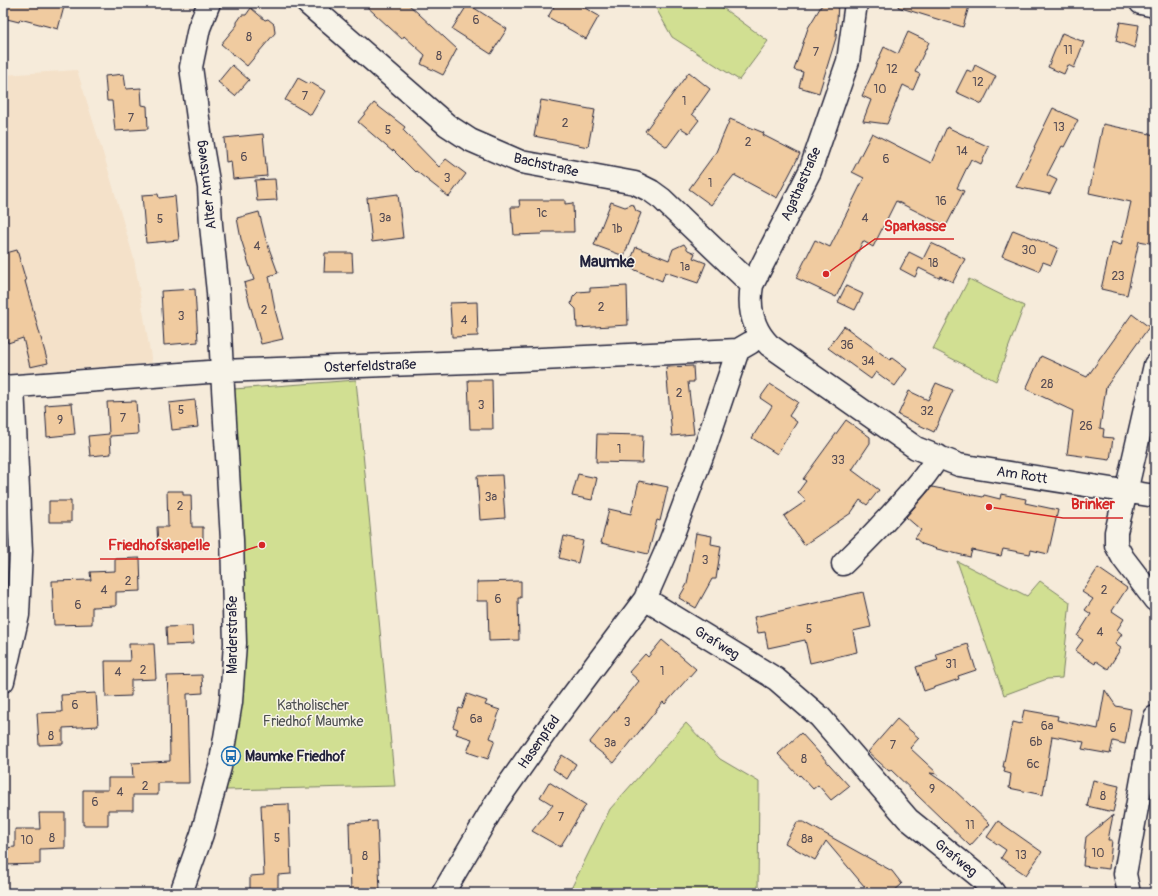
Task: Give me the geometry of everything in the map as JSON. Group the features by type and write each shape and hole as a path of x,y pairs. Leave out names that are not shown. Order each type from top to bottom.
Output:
{"street":[{"name":"Alter Amtsweg","path":"210,3 199,28 191,68 209,187 211,225 218,292 222,371"},
{"name":"Bachstraße","path":"307,3 447,125 470,140 521,162 635,183 651,191 662,199 752,285"},
{"name":"Agathastraße","path":"761,337 750,309 752,285 810,171 848,61 856,3"},
{"path":"1141,3 1155,6"},
{"path":"646,599 670,542 704,451 738,350 761,337"},
{"name":"Am Rott","path":"761,337 770,345 916,448 959,465 1155,496"},
{"name":"Osterfeldstraße","path":"8,387 222,371 498,361 738,350"},
{"path":"1155,365 1116,532 1116,545 1123,558 1155,600"},
{"name":"Marderstraße","path":"181,893 202,834 220,767 230,702 235,643 232,540 222,371"},
{"path":"3,681 18,615 21,551 8,387"},
{"path":"843,564 872,536 930,471 938,456"},
{"name":"Hasenpfad","path":"443,893 498,801 552,723 646,599"},
{"name":"Grafweg","path":"646,599 776,679 820,717 908,819 981,878 994,893"},
{"path":"1129,893 1125,874 1146,757 1155,717"}],"shaded area":[{"path":"77,70 134,259 152,363 3,374 3,75"}],"green space":[{"path":"653,3 716,3 768,41 739,80 672,37"},
{"path":"969,279 1024,306 996,381 933,349"},
{"name":"Katholischer Friedhof Maumke","path":"356,380 395,786 226,790 243,675 234,389"},
{"path":"957,561 1027,596 1040,581 1070,602 1062,678 1047,679 1004,695"},
{"path":"686,723 720,759 759,782 758,893 569,893 610,809"}],"building":[{"path":"3,3 65,3 58,29 20,19 19,22 3,18"},
{"path":"363,3 407,3 457,49 443,75 421,64 425,55 404,36 402,39"},
{"path":"556,3 576,3 599,16 586,39 548,17"},
{"path":"823,3 838,3 836,38 819,93 799,87 803,72 794,70 808,28"},
{"path":"899,3 970,3 963,27 898,7"},
{"path":"468,4 507,29 491,54 452,29"},
{"path":"251,8 265,20 268,19 274,24 275,33 247,66 221,44 237,25 237,22 242,15 246,15"},
{"path":"1120,22 1139,25 1135,48 1116,41"},
{"path":"908,32 929,42 915,72 920,74 913,90 903,85 887,124 863,121 871,100 862,96 884,47 898,54"},
{"path":"1062,33 1084,42 1074,68 1068,65 1064,74 1048,67"},
{"path":"232,65 249,80 235,96 218,82"},
{"path":"975,65 996,76 982,104 956,92 967,70 972,72"},
{"path":"689,72 710,89 692,114 699,120 689,133 681,128 667,147 645,131"},
{"path":"124,74 126,89 141,88 142,105 147,106 148,129 115,131 112,101 107,101 105,76"},
{"path":"298,78 309,84 310,82 325,91 311,115 285,100"},
{"path":"541,100 595,110 588,147 534,136"},
{"path":"374,103 405,127 403,130 439,167 446,159 466,174 449,197 416,171 415,172 393,150 393,152 358,122"},
{"path":"1053,108 1078,120 1047,175 1057,180 1050,194 1016,187 1035,148 1034,147"},
{"path":"730,119 764,133 763,135 800,154 777,198 734,175 711,205 689,189 716,152"},
{"path":"1103,124 1155,135 1155,244 1139,241 1127,295 1101,289 1112,242 1121,245 1131,202 1089,193"},
{"path":"947,127 989,147 981,164 971,159 957,188 964,191 946,226 896,201 873,247 863,241 836,297 796,278 815,240 830,247 864,178 852,172 872,133 931,163"},
{"path":"263,134 267,176 233,179 231,161 226,162 224,138"},
{"path":"275,179 277,200 257,201 255,180"},
{"path":"158,194 159,198 175,196 179,240 146,243 142,195"},
{"path":"398,194 403,238 372,242 367,198"},
{"path":"519,200 565,200 565,204 573,203 574,232 543,232 541,234 514,235 511,207 520,207"},
{"path":"611,202 625,207 633,204 636,211 641,213 624,256 594,245"},
{"path":"259,212 266,240 278,273 269,276 275,310 283,339 261,344 244,283 254,280 241,239 237,218"},
{"path":"1013,230 1058,248 1051,265 1043,262 1039,271 1002,256"},
{"path":"931,243 965,259 953,282 940,276 939,278 919,268 915,277 900,269 909,252 923,259"},
{"path":"684,244 688,250 695,253 693,258 706,263 698,283 665,272 662,281 628,267 636,247 669,260 673,249"},
{"path":"17,250 48,363 30,367 23,338 8,343 3,327 3,254"},
{"path":"325,253 352,253 353,272 324,272"},
{"path":"627,286 628,325 577,328 576,309 571,304 573,297 578,292 590,291 590,288"},
{"path":"846,286 863,294 855,310 838,302"},
{"path":"195,289 198,342 164,345 161,291"},
{"path":"477,302 478,336 452,337 450,303"},
{"path":"1132,314 1149,327 1106,387 1100,428 1104,429 1103,437 1113,438 1110,460 1067,454 1073,411 1026,389 1041,356 1087,377"},
{"path":"844,326 890,360 892,358 907,369 895,386 876,372 871,379 828,348"},
{"path":"693,366 694,382 688,382 694,434 672,436 666,367"},
{"path":"468,380 492,380 493,429 470,429"},
{"path":"936,383 953,390 934,432 898,415 909,391 928,400"},
{"path":"770,384 798,402 789,416 797,422 777,454 752,438 772,406 760,398"},
{"path":"195,400 198,427 172,430 169,403"},
{"path":"136,401 138,434 110,436 111,454 90,456 88,436 109,434 107,402"},
{"path":"72,403 75,434 47,437 45,405"},
{"path":"846,420 870,437 870,443 852,470 879,490 867,505 860,500 851,513 804,545 784,516 806,501 798,492 806,481 803,479"},
{"path":"597,434 643,435 642,463 596,462"},
{"path":"578,474 597,478 592,500 572,496"},
{"path":"502,475 505,518 480,520 477,476"},
{"path":"639,481 668,487 660,521 657,520 648,554 601,543 609,509 631,514"},
{"path":"932,487 1000,499 1001,494 1026,499 1025,503 1058,510 1048,554 1031,550 1030,554 1003,549 1001,556 972,550 970,557 922,544 915,538 921,530 906,517"},
{"path":"167,491 183,491 183,495 191,495 192,527 203,527 203,549 158,548 157,527 168,527"},
{"path":"49,501 71,501 71,522 49,522"},
{"path":"696,533 712,536 711,544 721,546 716,579 712,579 696,608 679,598 687,584"},
{"path":"564,536 583,541 578,563 559,558"},
{"path":"140,558 141,591 116,592 116,606 92,607 92,624 54,625 52,581 91,580 90,572 115,571 115,559"},
{"path":"1098,568 1127,588 1112,611 1124,619 1117,630 1122,634 1115,644 1121,648 1108,669 1096,661 1095,664 1075,651 1083,640 1077,636 1091,614 1085,610 1093,599 1082,592"},
{"path":"521,581 521,598 518,598 519,640 489,641 488,601 477,601 477,582"},
{"path":"863,592 871,627 853,631 857,652 810,663 805,640 768,648 765,632 758,633 754,617"},
{"path":"192,626 193,644 167,645 166,627"},
{"path":"662,640 696,669 665,704 663,702 614,763 589,743 639,681 629,672 645,654 648,657"},
{"path":"129,644 154,644 156,679 131,680 131,696 106,697 105,661 130,661"},
{"path":"968,644 976,670 958,676 959,679 924,691 916,667 938,660 936,654"},
{"path":"202,675 203,693 187,694 189,783 158,783 158,795 133,795 133,810 108,810 108,825 83,825 83,790 108,790 108,778 133,778 132,763 170,761 169,694 167,676"},
{"path":"1105,690 1116,706 1131,709 1125,744 1113,741 1110,754 1082,749 1084,742 1052,736 1043,795 1009,788 1011,774 1004,772 1005,767 1003,767 1013,722 1021,724 1024,710 1058,716 1057,720 1098,729"},
{"path":"96,693 98,726 63,728 63,744 39,745 37,713 62,712 61,695"},
{"path":"467,694 487,701 485,705 500,710 490,738 495,740 488,759 467,752 472,739 456,734 458,729 453,727 459,708 462,709"},
{"path":"897,719 919,738 910,748 938,774 930,773 952,788 990,824 970,846 891,770 889,771 868,752"},
{"path":"801,733 849,786 831,800 818,785 813,789 778,754"},
{"path":"562,755 576,764 567,779 553,769"},
{"path":"1093,780 1119,786 1113,812 1087,806"},
{"path":"549,782 586,805 560,847 532,831 553,805 540,797"},
{"path":"289,804 291,874 278,875 278,893 250,893 250,876 264,875 261,805"},
{"path":"39,813 65,813 65,848 40,849 40,864 3,865 3,848 15,847 15,829 40,829"},
{"path":"1113,815 1108,840 1112,840 1109,869 1083,866 1086,837"},
{"path":"377,821 380,891 351,892 349,823"},
{"path":"998,821 1042,852 1026,875 1001,858 1006,850 987,837"},
{"path":"797,822 804,822 892,871 902,884 892,893 870,893 826,841 815,860 785,843"}],"place":[{"name":"Sparkasse","path":"826,274"},
{"name":"Brinker","path":"989,507"},
{"name":"Friedhofskapelle","path":"262,545"},
{"name":"Maumke Friedhof","path":"231,756"}],"district":[{"name":"Maumke","path":"607,262"}]}
